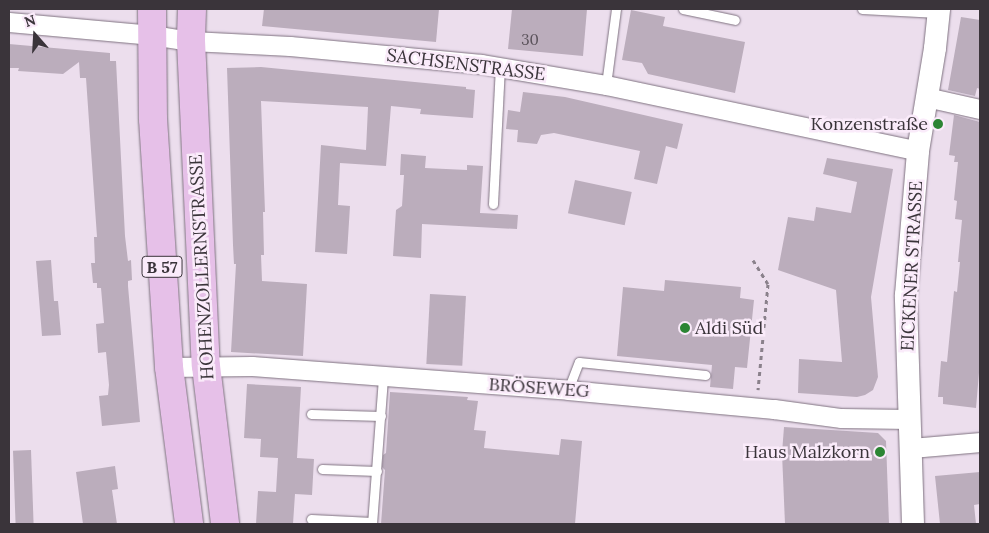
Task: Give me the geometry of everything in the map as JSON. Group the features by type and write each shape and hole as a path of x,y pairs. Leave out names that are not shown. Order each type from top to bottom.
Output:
{"main road":[{"name":"HOHENZOLLERNSTRASSE","path":"192,9 191,41 206,366 225,524"},
{"name":"HOHENZOLLERNSTRASSE","path":"152,22 152,119 169,367 189,524"}],"street":[{"name":"EICKENER STRASSE","path":"913,524 906,296 918,150 939,11"},
{"name":"SACHSENSTRASSE","path":"9,22 152,22 191,41 290,46 500,68 606,85 918,150"},
{"path":"926,98 980,110"},
{"name":"BRÖSEWEG","path":"169,367 252,366 568,390 841,418 909,419"},
{"path":"912,448 980,442"}],"lane":[{"path":"606,85 616,9"},
{"path":"683,9 735,20"},
{"path":"862,9 939,11"},
{"path":"493,204 500,68"},
{"path":"568,390 579,362 704,375"},
{"path":"311,519 372,523 383,377"},
{"path":"311,414 381,416"},
{"path":"322,469 377,471"}],"path":[{"path":"754,260 768,284 757,408"}],"building":[{"path":"264,9 439,9 436,42 262,26"},
{"path":"512,9 587,9 583,56 508,49"},
{"path":"631,10 665,17 663,26 745,42 735,93 648,74 642,63 622,60"},
{"path":"961,17 980,20 980,89 977,88 975,96 948,90"},
{"path":"9,44 110,53 110,61 116,61 125,236 128,261 131,260 132,280 128,281 128,286 140,422 102,426 99,396 108,395 109,385 106,352 98,353 96,324 104,323 101,288 97,288 97,283 93,283 91,263 95,263 94,237 97,237 86,78 80,78 79,62 63,74 18,71 19,68 9,68"},
{"path":"261,67 466,87 466,89 475,90 473,118 420,114 421,109 391,106 386,166 340,163 338,205 350,206 347,254 315,252 321,145 366,150 368,107 261,101 265,212 263,212 264,255 261,255 262,281 307,284 303,356 231,352 236,264 234,264 233,245 227,68"},
{"path":"523,92 565,97 683,124 677,149 666,146 657,184 634,179 640,151 554,133 541,135 537,144 517,142 518,130 506,129 508,110 520,112"},
{"path":"954,115 980,122 980,361 976,408 943,404 943,397 938,397 941,361 947,362 954,291 957,292 960,262 958,262 962,220 955,219 957,201 954,200 958,162 954,162 955,156 949,155"},
{"path":"401,154 426,156 425,168 467,170 467,165 483,166 480,213 518,215 517,229 422,224 421,258 393,256 396,210 402,206 404,175 400,175"},
{"path":"827,158 893,169 871,297 878,377 873,390 857,397 798,393 799,359 842,362 836,290 778,270 788,217 814,221 816,207 851,213 857,182 823,174"},
{"path":"575,180 632,192 625,225 568,213"},
{"path":"51,260 54,301 58,301 61,335 42,336 36,261"},
{"name":"Aldi Süd","path":"665,280 741,287 740,298 754,300 747,368 735,367 733,389 710,387 712,365 617,356 623,287 664,291"},
{"path":"430,294 466,296 462,366 426,364"},
{"path":"247,384 301,387 297,458 314,459 312,495 295,494 293,524 256,524 258,491 276,492 278,458 260,457 261,439 244,438"},
{"path":"390,392 468,397 467,400 478,401 474,430 486,431 484,448 559,455 561,439 582,441 575,524 381,524 385,470 382,467 383,455 386,453"},
{"path":"784,427 878,433 886,441 889,524 785,524 782,453"},
{"path":"31,450 34,523 16,524 13,451"},
{"path":"115,466 118,489 112,490 117,524 83,524 76,472"},
{"path":"980,472 980,504 974,505 976,524 940,524 935,476"}],"place":[{"name":"Konzenstraße","path":"938,124"},
{"name":"Aldi Süd","path":"685,328"},
{"name":"Haus Malzkorn","path":"880,452"}]}
